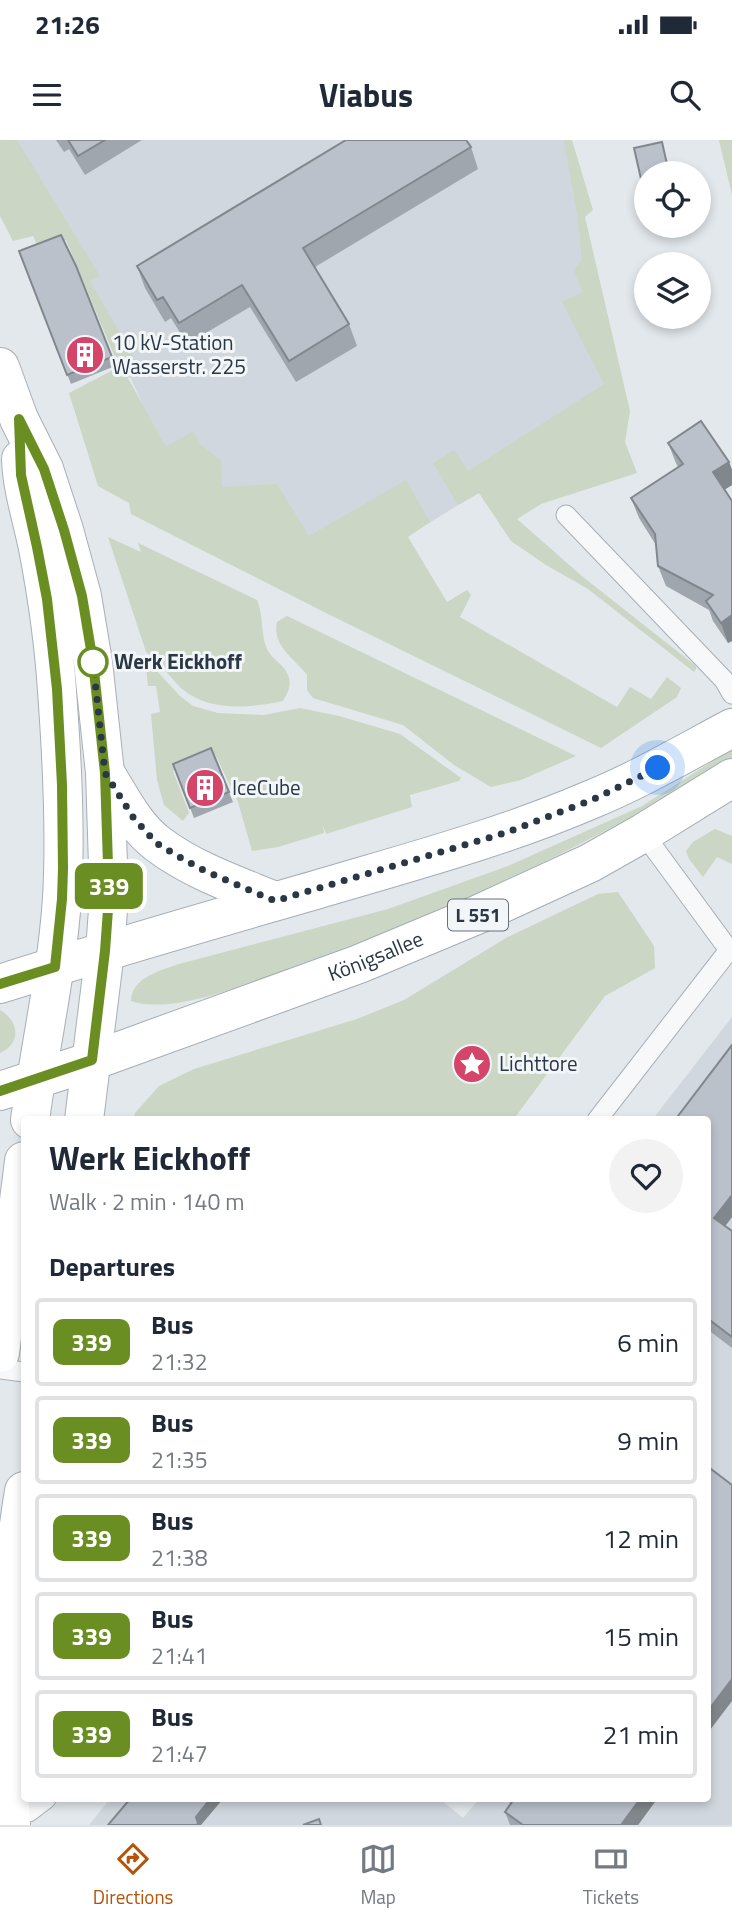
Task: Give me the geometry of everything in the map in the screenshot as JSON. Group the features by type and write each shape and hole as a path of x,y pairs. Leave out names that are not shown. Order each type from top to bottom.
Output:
{"main road":[{"path":"0,367 19,419 44,469 82,596 93,662 105,773 109,896 105,951 85,1116"},
{"path":"19,419 21,475 47,599 57,689 62,785 62,899 55,967 18,1086 29,1116"},
{"path":"0,984 505,833 592,800 732,728"},
{"path":"105,773 133,817 156,843 205,871 275,901"},
{"name":"Königsallee","path":"18,1086 359,964 504,903 590,863 732,778"},
{"path":"0,1353 7,1230 21,1173"},
{"path":"7,1818 12,1603 21,1519"}],"lane":[{"path":"566,515 724,680 732,694"},
{"path":"600,1116 730,950 643,833"},
{"path":"0,1369 21,1372"},
{"path":"7,1818 29,1812 42,1802"}],"shaded area":[{"path":"0,140 569,140 582,215 626,412 478,493 408,536 327,566 189,508 67,236"},
{"path":"732,1017 732,1825 89,1825 108,1802 444,1802 463,1818 476,1802 711,1802 711,1116 655,1116"}],"green space":[{"path":"0,140 17,140 100,276 90,281 142,371 128,378 166,447 193,431 200,444 221,460 222,487 277,484 309,536 406,480 430,522 408,537 447,602 467,590 471,595 460,617 617,707 630,687 651,699 667,677 681,688 677,697 601,748 131,514 129,503 98,486 69,393 119,367 66,240 39,249 33,236 13,241 0,216"},
{"path":"564,140 572,140 593,210 585,217 630,411 625,442 637,473 541,504 517,519 583,577 696,666 694,672 588,589 511,541 479,493 458,505 433,463 454,450 468,471 604,384 562,302 583,292 574,271 582,259"},
{"path":"719,140 732,140 732,195"},
{"path":"108,537 141,552 138,543 257,600 265,644 270,654 286,671 290,682 283,701 243,706 216,705 192,696 181,688 146,652"},
{"path":"287,616 576,756 521,780 491,787 454,765 403,725 313,698 307,690 307,675 285,651 278,638 277,622"},
{"path":"146,666 153,667 193,706 218,713 264,715 300,708 339,716 400,734 461,778 459,781 410,795 412,807 326,834 323,825 324,833 278,847 252,851 238,802 215,754 173,771 189,813 183,821 164,805 157,780 151,714 160,712 156,686 148,686"},
{"path":"732,749 732,760 653,805 493,887 410,923 216,994 169,1004 131,1001 136,986 148,976 164,969 388,909 508,866 642,806"},
{"path":"715,829 732,836 732,864 717,857 703,877 686,851 693,842"},
{"path":"618,892 654,946 655,968 605,996 516,1116 134,1116 159,1086 194,1069 357,1019 404,1000 506,938 598,894"},
{"path":"0,1010 11,1020 15,1038 7,1049 0,1053"}],"building":[{"path":"68,140 105,140 78,156"},
{"path":"346,140 466,140 471,147 303,248 349,324 289,361 242,285 179,323 163,297 157,300 137,266"},
{"path":"662,142 666,161 637,161 634,148"},
{"path":"61,235 112,357 67,375 19,251"},
{"path":"701,421 729,462 713,472 732,501 732,615 721,623 706,601 713,595 658,566 655,534 631,498 683,464 668,443"},
{"name":"IceCube","path":"211,748 229,792 190,808 173,764"},
{"path":"732,1045 732,1195 714,1218 732,1231 732,1337 711,1321 711,1116 678,1116"},
{"path":"711,1469 732,1485 732,1679 711,1707"},
{"path":"127,1802 208,1802 196,1817 197,1825 108,1825"},
{"path":"512,1802 638,1802 621,1825 523,1825 505,1812"},
{"path":"319,1819 321,1825 303,1825"}],"bus line":[{"name":"339","path":"0,984 55,967 62,899 62,785 57,689 47,599 21,475 19,419 44,469 82,596 93,662 105,773 109,896 92,1060 0,1091"}],"place":[{"name":"10 kV-Station Wasserstr. 225","path":"85,355"},
{"name":"Werk Eickhoff","path":"93,662"},
{"name":"IceCube","path":"205,788"},
{"name":"Lichttore","path":"472,1064"}],"route":[{"path":"93,662 105,773 133,817 156,843 183,859 275,901 505,833 592,800 658,768"}]}
